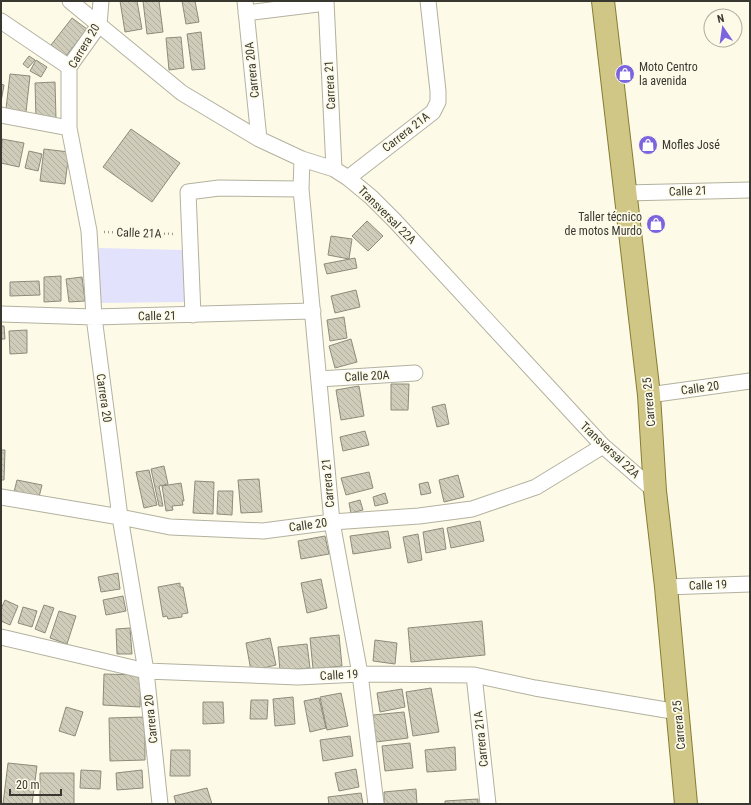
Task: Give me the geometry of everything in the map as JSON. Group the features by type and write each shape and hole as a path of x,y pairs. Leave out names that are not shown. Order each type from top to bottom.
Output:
{"main road":[{"name":"Carrera 25","path":"603,1 649,395 655,491 666,587 686,804"}],"street":[{"name":"Transversal 22A","path":"70,1 182,93 259,139 302,159 334,169 348,178 371,197 395,221 602,446 655,491"},
{"name":"Carrera 20","path":"101,1 99,25 69,67 68,128 89,231 94,317 120,517 146,672 160,804"},
{"name":"Carrera 21A","path":"348,178 433,112 438,102 428,1"},
{"path":"245,7 326,2"},
{"name":"Carrera 21","path":"326,2 334,169"},
{"name":"Carrera 20A","path":"245,7 259,139"},
{"path":"1,21 69,67"},
{"path":"1,115 68,128"},
{"name":"Carrera 21","path":"302,159 301,189 332,522 360,674 376,804"},
{"path":"193,315 188,192 219,188 301,189"},
{"name":"Calle 21","path":"626,193 750,190"},
{"name":"Calle 21","path":"1,314 94,317 313,311"},
{"name":"Calle 20A","path":"319,379 415,373"},
{"name":"Calle 20","path":"649,395 750,381"},
{"name":"Calle 20","path":"1,497 170,527 263,531 332,522 419,516 472,509 536,487 602,446"},
{"name":"Calle 19","path":"666,587 750,584"},
{"name":"Calle 19","path":"1,637 146,672 298,677 360,674 474,675 535,688 678,712"},
{"name":"Carrera 21A","path":"474,675 488,804"}],"path":[{"name":"Calle 21A","path":"89,231 190,235"}],"shaded area":[{"path":"99,248 184,250 185,302 99,303"}],"building":[{"path":"120,1 137,1 142,29 125,32"},
{"path":"143,1 159,1 163,32 147,34"},
{"path":"182,1 195,1 199,22 186,24"},
{"path":"72,18 87,29 66,56 51,45"},
{"path":"201,32 205,69 192,70 187,34"},
{"path":"181,37 184,68 169,70 166,38"},
{"path":"29,56 35,60 28,68 23,64"},
{"path":"36,60 47,67 41,77 30,71"},
{"path":"10,74 30,76 26,112 6,109"},
{"path":"55,82 56,119 36,120 35,83"},
{"path":"1,84 4,85 1,102"},
{"path":"131,129 180,163 152,202 103,167"},
{"path":"2,139 24,143 19,167 1,163"},
{"path":"44,149 69,152 65,184 40,181"},
{"path":"29,151 42,154 38,171 25,168"},
{"path":"367,221 383,236 368,251 352,236"},
{"path":"331,236 352,239 349,259 328,255"},
{"path":"355,258 357,268 327,274 324,264"},
{"path":"61,276 61,301 44,302 44,277"},
{"path":"82,277 85,301 69,302 66,279"},
{"path":"39,281 40,295 10,296 10,282"},
{"path":"356,290 360,307 335,313 331,296"},
{"path":"344,317 347,338 330,341 327,320"},
{"path":"1,326 4,326 5,339 1,339"},
{"path":"27,330 27,353 10,354 9,331"},
{"path":"351,339 357,362 335,368 329,346"},
{"path":"391,384 409,384 408,410 391,410"},
{"path":"359,386 364,416 341,420 336,390"},
{"path":"445,404 449,424 437,427 432,407"},
{"path":"365,431 369,445 343,451 340,437"},
{"path":"1,450 5,450 4,480 1,480"},
{"path":"164,466 168,484 159,486 163,506 159,506 151,469"},
{"path":"149,470 157,505 144,508 136,472"},
{"path":"369,472 373,488 346,495 341,478"},
{"path":"458,475 464,497 444,502 439,480"},
{"path":"259,479 262,512 241,513 238,480"},
{"path":"17,480 42,485 39,497 14,492"},
{"path":"195,481 214,482 213,514 193,513"},
{"path":"428,482 431,493 421,495 419,484"},
{"path":"181,483 184,501 182,501 183,505 172,506 173,510 166,511 162,486"},
{"path":"218,491 233,491 232,515 217,514"},
{"path":"385,493 388,503 375,506 373,497"},
{"path":"360,500 363,510 351,513 349,503"},
{"path":"480,521 484,541 451,548 447,528"},
{"path":"443,528 446,549 426,553 423,532"},
{"path":"388,531 391,548 353,554 350,536"},
{"path":"418,534 422,560 408,563 403,537"},
{"path":"325,536 329,554 301,559 298,541"},
{"path":"118,573 120,589 101,592 98,577"},
{"path":"321,579 327,608 307,613 301,583"},
{"path":"180,583 180,587 183,587 188,613 182,614 182,617 168,619 167,616 163,617 158,587"},
{"path":"123,596 126,611 106,615 103,600"},
{"path":"5,600 18,606 10,625 1,621 1,609"},
{"path":"44,605 54,608 45,633 35,629"},
{"path":"23,607 37,611 32,627 18,623"},
{"path":"59,611 76,616 67,644 50,638"},
{"path":"482,621 485,655 411,662 408,628"},
{"path":"130,628 132,654 117,654 116,629"},
{"path":"339,635 342,666 313,669 310,638"},
{"path":"270,638 276,665 251,671 246,643"},
{"path":"375,640 397,643 395,664 373,661"},
{"path":"307,644 310,668 280,671 278,647"},
{"path":"104,674 141,675 140,707 103,705"},
{"path":"431,688 439,732 413,736 406,692"},
{"path":"402,689 405,707 380,712 377,693"},
{"path":"341,693 348,726 327,730 320,697"},
{"path":"293,697 295,724 275,726 273,699"},
{"path":"319,698 326,728 310,732 304,701"},
{"path":"251,700 268,700 267,719 250,719"},
{"path":"203,702 223,702 224,723 203,724"},
{"path":"66,707 83,712 75,736 59,731"},
{"path":"404,712 408,738 376,742 373,715"},
{"path":"145,717 145,760 110,761 109,718"},
{"path":"350,736 353,756 323,761 320,740"},
{"path":"410,743 413,768 385,771 382,746"},
{"path":"455,747 456,770 427,772 425,750"},
{"path":"171,750 190,750 190,776 170,776"},
{"path":"8,763 37,766 32,804 3,804"},
{"path":"356,769 359,787 339,791 335,773"},
{"path":"81,770 101,771 100,789 80,788"},
{"path":"142,770 143,788 117,790 116,773"},
{"path":"40,773 74,773 74,804 40,804"},
{"path":"207,788 212,804 176,804 174,796"},
{"path":"416,789 417,804 384,804 384,792"},
{"path":"361,793 363,804 329,804 328,797"},
{"path":"478,799 478,804 445,804 445,801"}],"place":[{"name":"Moto Centro la avenida","path":"625,74"},
{"name":"Mofles José","path":"648,145"},
{"name":"Taller técnico de motos Murdo","path":"656,224"}]}
